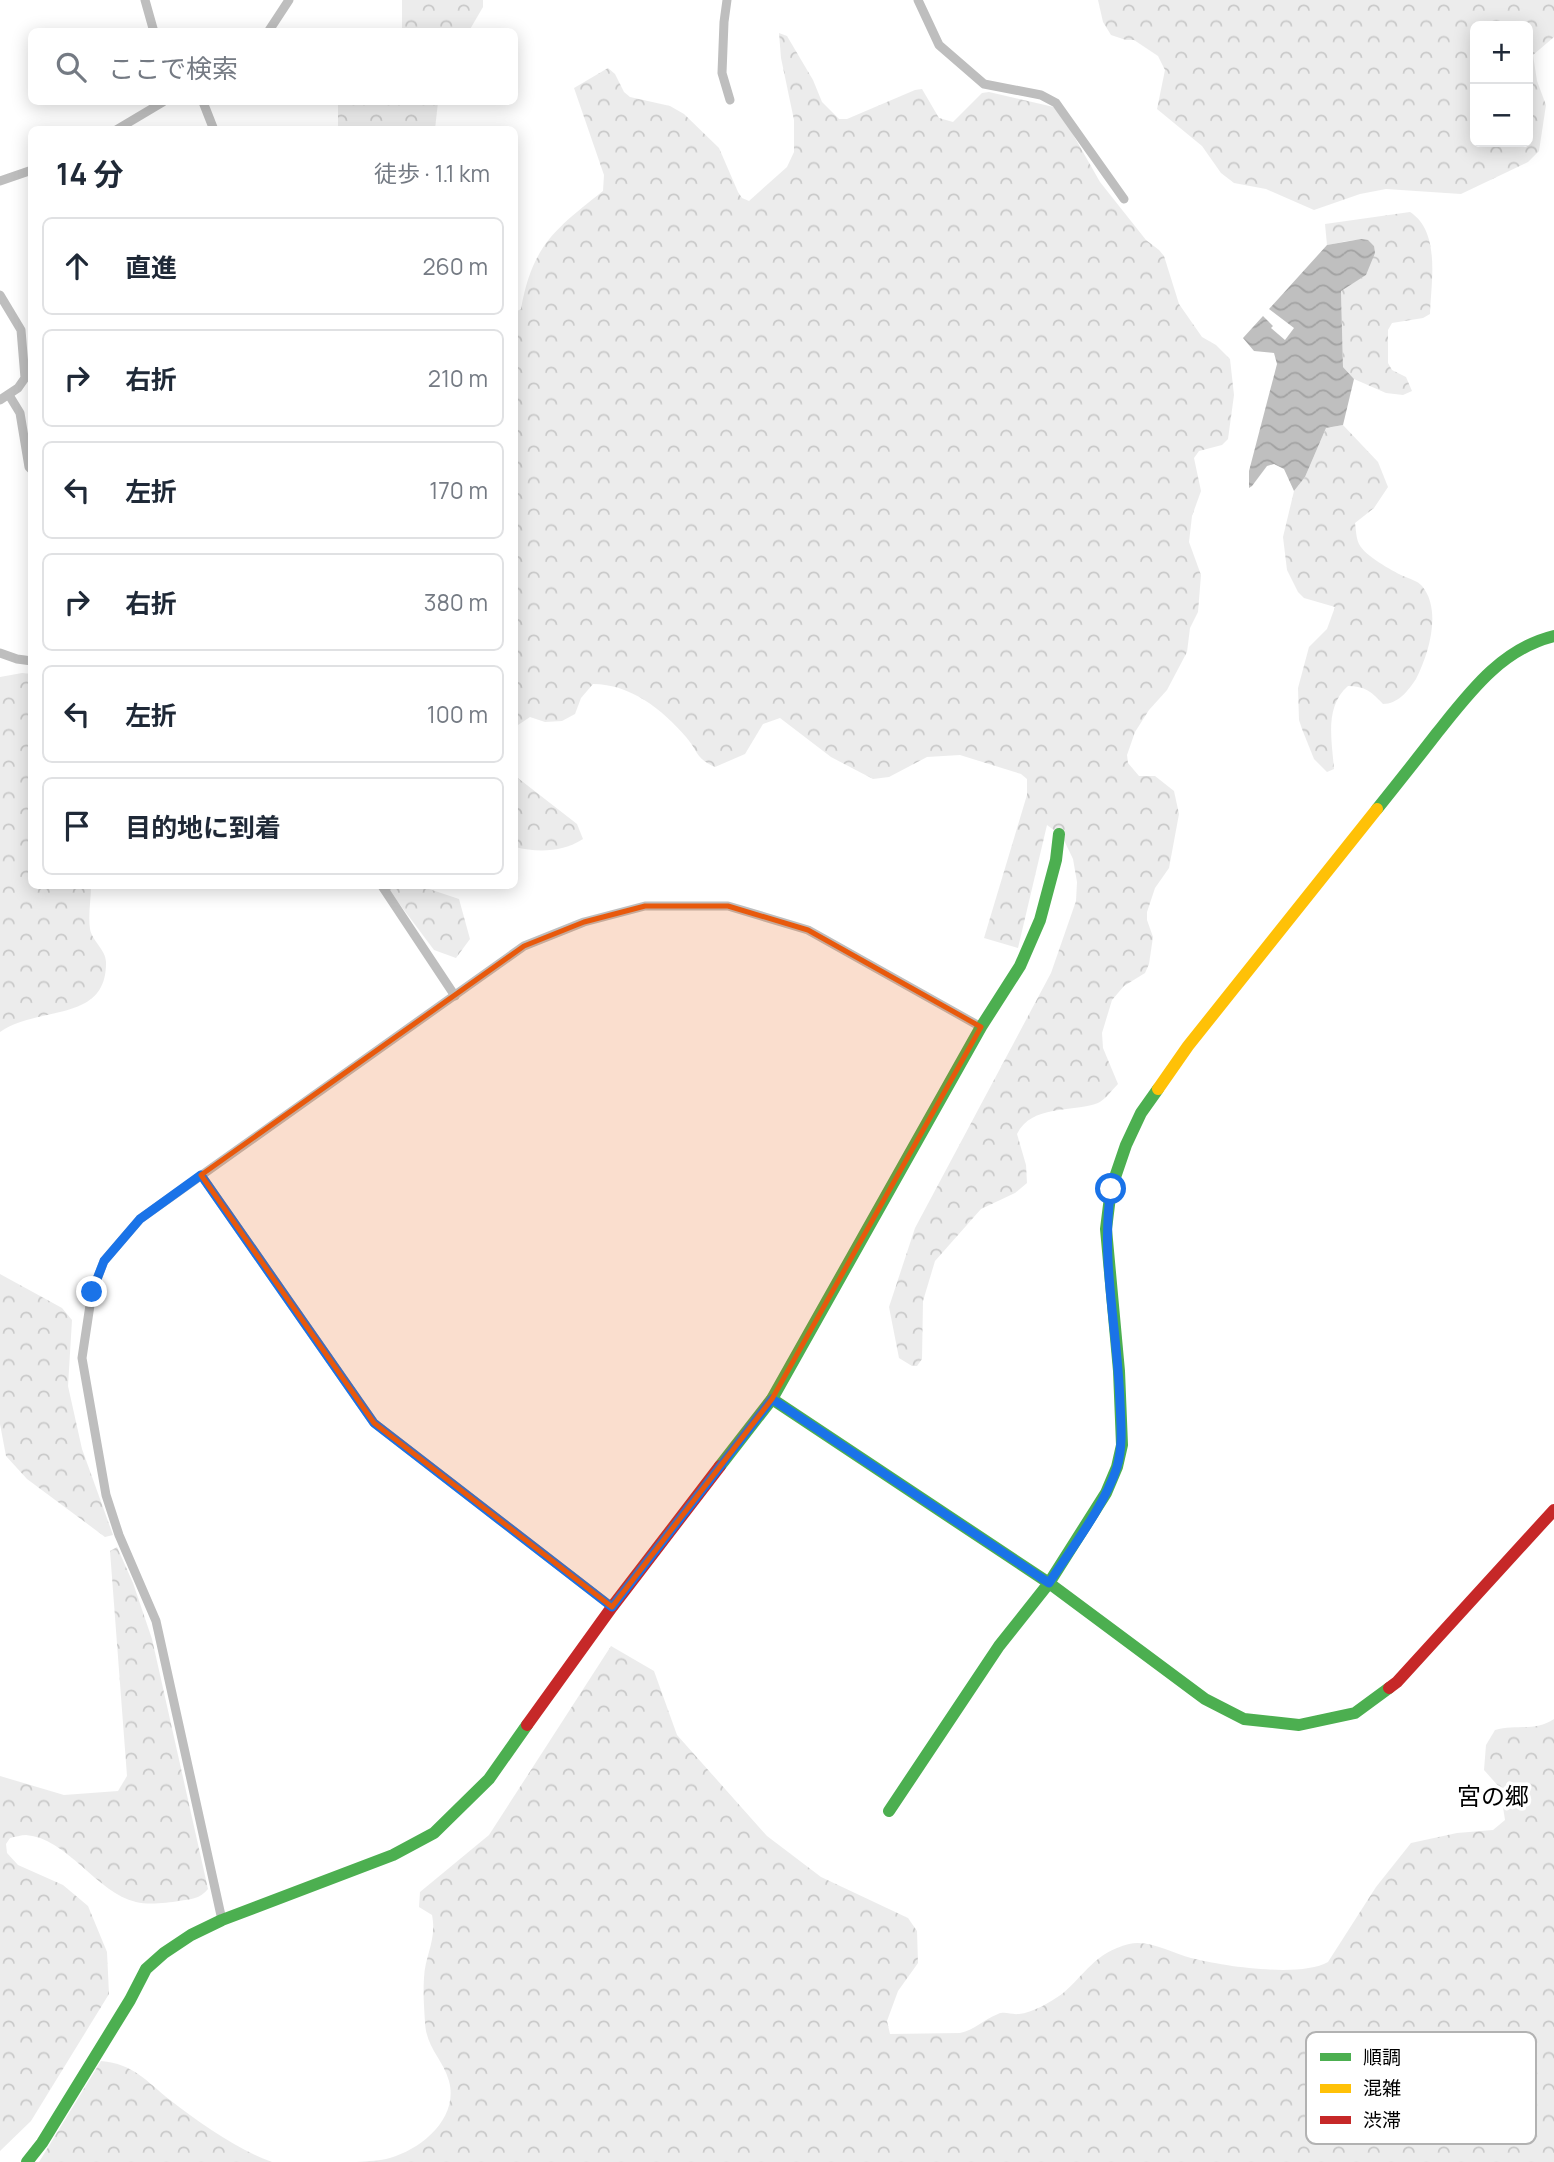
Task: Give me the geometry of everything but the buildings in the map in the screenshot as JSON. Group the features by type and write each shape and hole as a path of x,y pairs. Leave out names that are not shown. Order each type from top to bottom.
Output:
{"street":[{"path":"145,0 153,28"},
{"path":"271,28 289,0"},
{"path":"727,0 722,73 730,100"},
{"path":"918,0 939,45 984,84 1041,95 1056,103 1124,199"},
{"path":"123,126 158,105"},
{"path":"204,105 212,126"},
{"path":"0,181 28,171"},
{"path":"0,295 26,329 24,378 4,398 19,413 28,462"},
{"path":"889,1811 999,1646 1049,1583 1106,1493 1117,1467 1122,1445 1119,1371 1106,1229 1111,1189 1126,1145 1141,1113 1188,1046 1469,693 1503,660 1522,648 1554,636"},
{"path":"0,653 28,660"},
{"path":"27,2162 43,2143 146,1969 191,1935 222,1920 393,1855 434,1833 489,1779 612,1607 772,1399 981,1027 1020,966 1040,919 1056,860 1059,834"},
{"path":"384,889 455,996"},
{"path":"222,1920 156,1621 119,1535 106,1495 82,1358 92,1292 104,1261 140,1219 524,946 584,922 645,906 728,906 808,930 981,1027"},
{"path":"201,1175 374,1423 612,1607"},
{"path":"772,1399 1049,1583 1205,1699 1244,1719 1299,1725 1356,1713 1397,1682 1554,1510"}],"highlighted area":[{"path":"645,906 728,906 808,930 981,1027 772,1399 612,1607 374,1423 201,1175 524,946 584,922"}],"green space":[{"path":"402,0 483,0 483,7 471,28 402,28"},
{"path":"1098,0 1554,0 1554,37 1533,55 1537,81 1546,105 1539,151 1528,162 1461,194 1386,189 1360,194 1314,210 1266,189 1234,183 1221,173 1202,146 1157,109 1165,70 1158,56 1134,40 1111,35 1103,22"},
{"path":"779,33 787,36 813,80 822,102 839,119 847,119 922,89 939,118 953,122 982,93 989,92 1058,108 1100,182 1146,240 1164,256 1179,304 1202,337 1216,345 1230,359 1234,395 1228,439 1222,445 1199,451 1194,458 1201,491 1192,516 1189,542 1201,575 1198,612 1190,628 1187,652 1167,690 1149,710 1135,732 1127,755 1128,763 1139,776 1155,776 1174,791 1179,814 1169,868 1155,888 1147,912 1153,937 1149,964 1145,973 1124,986 1112,1000 1102,1033 1103,1048 1118,1084 1098,1103 1042,1114 1024,1124 1017,1134 1026,1165 1027,1183 1015,1193 981,1209 935,1261 923,1301 922,1359 917,1366 899,1358 889,1307 915,1228 1051,973 1076,901 1077,882 1073,859 1062,836 1047,825 1018,948 984,938 1027,795 1027,779 1021,774 960,755 927,757 889,777 873,779 831,757 780,718 763,724 745,754 715,767 700,758 686,737 656,708 632,693 607,685 593,684 581,698 575,714 562,721 545,722 530,717 518,725 518,310 521,309 532,269 548,241 571,217 603,191 604,175 574,88 608,68 630,97 670,106 684,114 719,148 738,192 742,198 749,201 787,167 794,152 794,120 781,58"},
{"path":"338,105 438,105 435,126 338,126"},
{"path":"1410,212 1420,221 1426,232 1432,258 1432,273 1430,314 1423,318 1392,323 1388,330 1388,363 1392,370 1406,377 1412,391 1403,395 1386,393 1354,379 1343,367 1341,290 1366,275 1374,246 1358,240 1327,245 1325,224"},
{"path":"1343,425 1378,462 1388,487 1374,508 1355,523 1359,544 1379,562 1422,586 1428,596 1432,619 1429,645 1421,669 1402,696 1383,704 1368,690 1359,687 1348,686 1340,694 1332,714 1331,725 1334,769 1327,772 1314,759 1302,729 1299,720 1298,688 1309,647 1327,629 1335,607 1304,598 1298,592 1287,570 1283,537 1294,491 1305,477 1326,428"},
{"path":"28,674 28,889 91,889 90,929 104,953 106,962 103,982 95,995 83,1004 33,1018 0,1032 0,677"},
{"path":"518,778 577,824 583,839 567,847 533,850 518,848"},
{"path":"388,889 429,889 459,899 470,939 456,958 434,950"},
{"path":"0,1274 62,1308 72,1320 68,1386 82,1449 113,1535 105,1537 27,1479 6,1456 0,1424"},
{"path":"117,1547 133,1583 152,1639 208,1889 198,1897 187,1900 136,1902 108,1888 55,1845 26,1835 10,1838 6,1844 7,1853 18,1865 63,1885 88,1906 107,1952 109,1994 31,2121 0,2151 0,1776 64,1795 118,1791 127,1776 110,1551"},
{"path":"611,1646 654,1671 677,1735 767,1836 821,1877 908,1918 917,1931 918,1963 898,1991 887,2021 890,2034 960,2033 1001,2013 1030,2012 1047,2004 1107,1953 1129,1944 1144,1943 1191,1958 1261,1969 1299,1969 1328,1962 1376,1887 1411,1843 1457,1833 1493,1830 1505,1820 1500,1788 1484,1770 1486,1745 1495,1730 1533,1727 1554,1719 1554,2162 357,2162 386,2159 414,2147 435,2130 448,2107 451,2095 449,2081 426,2031 424,1978 433,1924 432,1915 419,1907 420,1892 489,1835"},
{"path":"101,2061 131,2070 219,2135 272,2162 39,2162"}],"water":[{"path":"1368,240 1374,246 1375,253 1366,275 1341,291 1343,367 1354,379 1343,425 1326,428 1305,477 1294,491 1284,469 1274,464 1267,466 1249,488 1249,471 1277,364 1274,353 1254,351 1243,338 1263,316 1273,326 1271,328 1285,340 1294,328 1269,309 1327,245"}],"traffic: fast":[{"path":"1377,809 1461,703 1488,674 1518,651 1554,636"},
{"path":"720,1466 772,1399 981,1027 1020,966 1040,920 1056,860 1059,834"},
{"path":"889,1811 999,1646 1049,1583 1106,1493 1117,1467 1122,1445 1119,1371 1106,1229 1111,1189 1126,1145 1141,1113 1158,1089"},
{"path":"772,1399 1049,1583 1205,1699 1244,1719 1299,1725 1355,1713 1389,1688"},
{"path":"27,2162 42,2143 130,2000 146,1969 164,1953 191,1935 222,1920 393,1855 434,1833 489,1779 527,1725"}],"traffic: slow":[{"path":"1158,1089 1188,1046 1377,809"}],"traffic: jam":[{"path":"527,1725 612,1607 720,1466"},
{"path":"1389,1688 1554,1510"}],"district":[{"name":"宮の郷","path":"1493,1797"}],"route":[{"path":"92,1292 104,1261 140,1219 201,1175 374,1423 612,1607 772,1399 1049,1583 1106,1493 1117,1467 1122,1445 1119,1371 1106,1229 1111,1189"}]}
